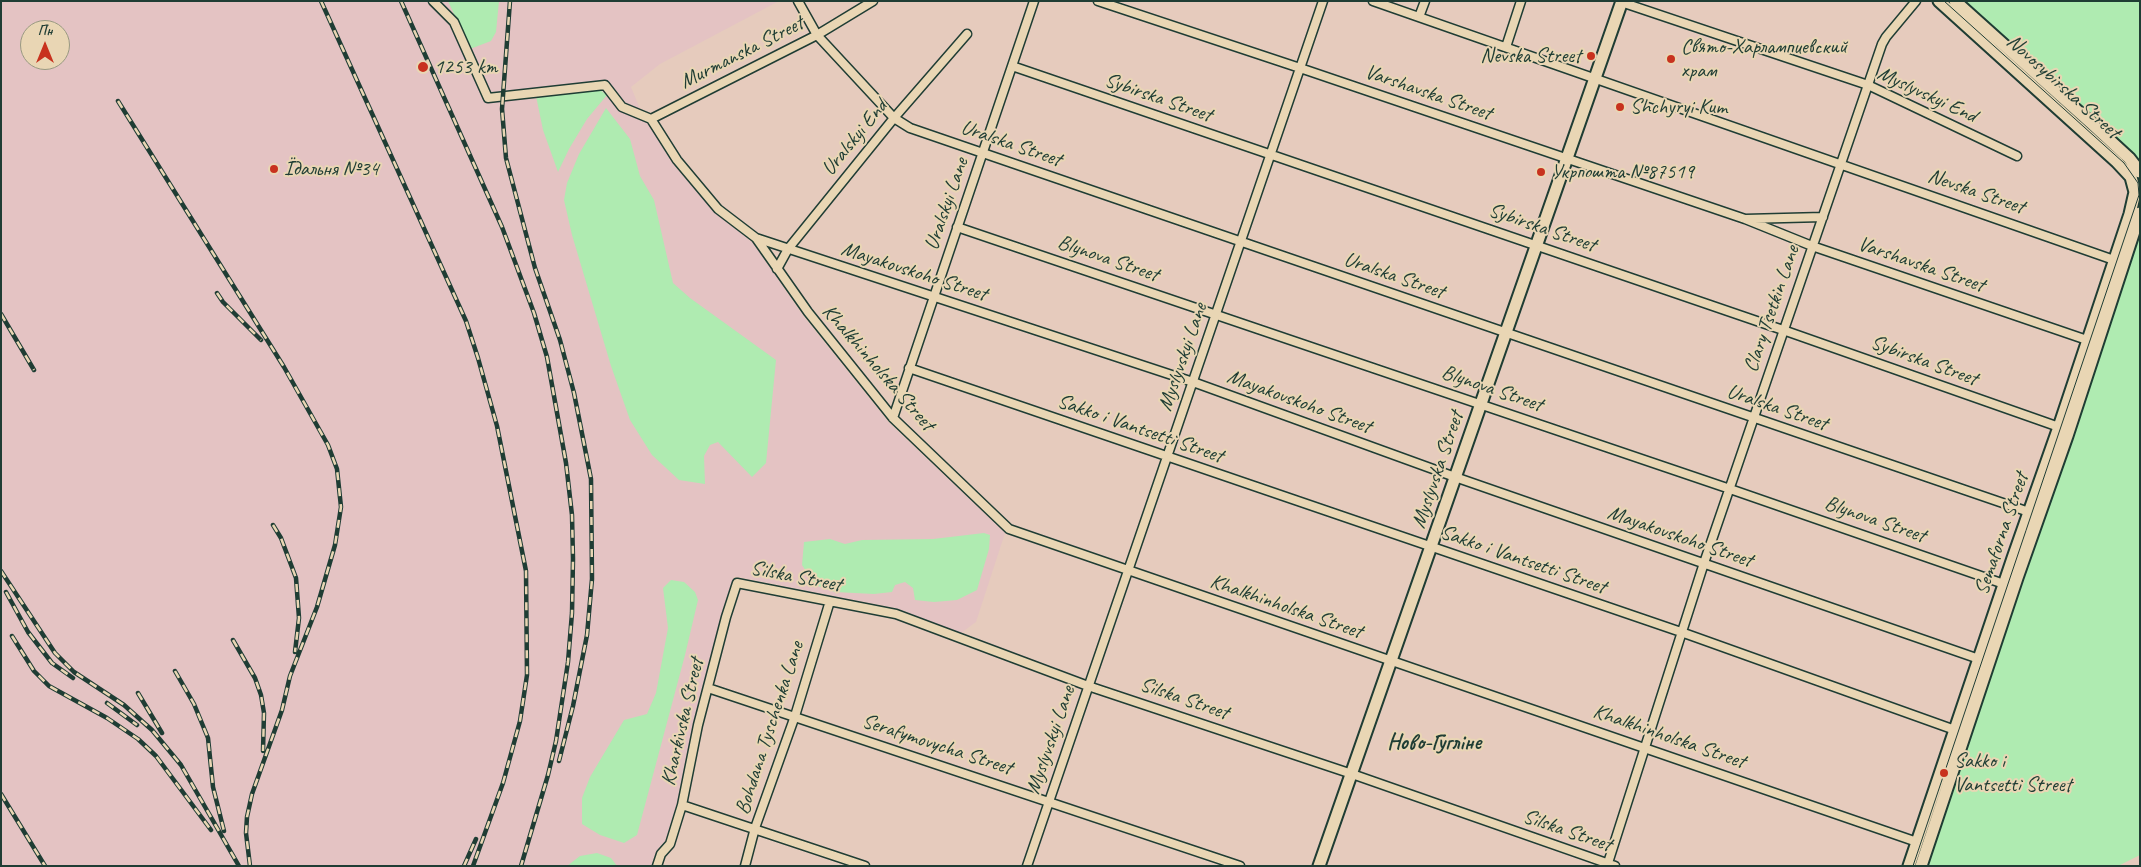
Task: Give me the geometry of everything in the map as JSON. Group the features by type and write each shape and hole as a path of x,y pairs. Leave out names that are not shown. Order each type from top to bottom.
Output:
{"main road":[{"name":"Novosybirska Street","path":"1939,1 2064,112 2129,174 2133,181 2135,192 2136,215"},
{"name":"Novosybirska Street","path":"1955,1 2129,158 2140,172"},
{"name":"Myslyvska Street","path":"1319,866 1622,2"},
{"name":"Semaforna Street","path":"1921,866 2009,586 2029,512 2114,260 2136,215"},
{"name":"Semaforna Street","path":"1910,866 1979,659 2067,436 2136,215"}],"street":[{"path":"433,1 454,22 488,98 605,85 622,107 651,118"},
{"name":"Uralska Street","path":"798,1 816,35 894,118 910,128 1753,419 2029,512"},
{"name":"Murmanska Street","path":"651,118 816,35 874,1"},
{"name":"Uralskyi Lane","path":"892,418 1034,1"},
{"name":"Varshavska Street","path":"1098,1 1745,219 1812,246 2087,340"},
{"name":"Myslyvskyi Lane","path":"1027,866 1323,1"},
{"name":"Nevska Street","path":"1373,1 2114,260"},
{"path":"1420,17 1425,1"},
{"path":"1506,47 1522,1"},
{"name":"Clary Tsetkin Lane","path":"1610,865 1681,632 1868,85 1886,37 1916,1"},
{"name":"Myslyvskyi End","path":"1622,2 1868,85 2017,156"},
{"name":"Uralskyi End","path":"777,269 788,249 894,118 967,34"},
{"name":"Sybirska Street","path":"1012,66 1537,245 2059,427"},
{"name":"Mayakovskoho Street","path":"651,118 677,160 718,209 756,238 1193,382 1455,477 1979,659"},
{"name":"Varshavska Street","path":"1745,219 1823,217"},
{"name":"Blynova Street","path":"957,228 1730,489 2009,586"},
{"name":"Khalkhinholska Street","path":"756,238 808,312 892,418 1009,529 1917,842"},
{"name":"Sakko i Vantsetti Street","path":"909,368 1681,632 1955,730"},
{"name":"Silska Street","path":"737,583 896,614 1088,686 1352,774 1610,865"},
{"name":"Kharkivska Street","path":"656,866 661,854 670,844 682,805 698,725 737,583"},
{"name":"Bohdana Tyschenka Lane","path":"745,866 755,828 795,716 830,602"},
{"name":"Serafymovycha Street","path":"708,688 1240,866"},
{"path":"682,805 865,866"}],"shaded area":[{"path":"1,1 779,1 660,64 631,87 643,116 673,164 715,213 753,243 803,316 889,423 1005,533 976,622 961,633 896,608 734,576 721,615 693,724 677,804 665,841 656,851 651,866 1,866"}],"green space":[{"path":"448,1 499,1 496,32 491,41 470,49"},
{"path":"1939,1 2140,1 2140,855 2118,866 1905,866 2131,201 2129,173"},
{"path":"600,90 607,95 587,119 558,172 543,130 536,96"},
{"path":"606,108 630,139 640,176 654,200 673,283 690,298 776,360 766,463 752,477 718,442 710,445 704,456 705,484 679,480 652,455 630,420 611,366 572,235 564,200 567,183 579,154"},
{"path":"984,533 990,535 989,549 977,590 957,600 934,602 915,600 913,588 905,582 895,585 892,592 874,594 835,592 815,585 802,565 804,542 830,539 845,544 862,540 933,539"},
{"path":"671,580 684,582 695,592 698,600 637,835 624,843 600,835 582,824 582,798 590,777 624,720 647,714 656,693 668,628 663,588"},
{"path":"597,853 611,858 617,866 567,866 580,856"}],"tram line":[{"path":"1913,866 2139,195 2138,183 2124,163 1944,1"}],"railway":[{"path":"321,1 466,321 497,426 526,571 527,675 520,721 503,783 473,866"},
{"path":"401,1 502,227 534,313 547,357 566,463 572,515 573,559 572,613 568,662 556,741 521,866"},
{"path":"510,1 502,109 506,158 535,268 560,340 574,393 591,479 592,579 587,635 573,706 559,761"},
{"path":"118,101 284,367 328,445 337,469 341,507 335,545 317,607 290,676 282,710 252,794 246,833 250,866"},
{"path":"217,293 223,302 261,340"},
{"path":"1,314 34,370"},
{"path":"273,525 281,538 296,578 299,618 295,652"},
{"path":"1,571 55,653 74,672 124,705 152,730 181,765 239,866"},
{"path":"6,592 28,632 52,663 73,678"},
{"path":"12,636 34,671 49,686 107,718 138,739 156,756 211,830"},
{"path":"233,640 255,678 261,695 264,713 263,751"},
{"path":"175,671 194,704 208,738 213,787 224,831"},
{"path":"138,693 162,733"},
{"path":"107,703 137,725"},
{"path":"1,794 45,866"},
{"path":"464,866 476,839"}],"place":[{"name":"Nevska Street","path":"1591,56"},
{"name":"Свято-Харлампиевский храм","path":"1671,59"},
{"name":"1253 km","path":"423,67"},
{"name":"Shchyryi Kum","path":"1620,107"},
{"name":"Їдальня №34","path":"274,169"},
{"name":"Укрпошта №87519","path":"1541,172"},
{"name":"Sakko i Vantsetti Street","path":"1944,773"}],"district":[{"name":"Ново-Гугліне","path":"1434,743"}]}
